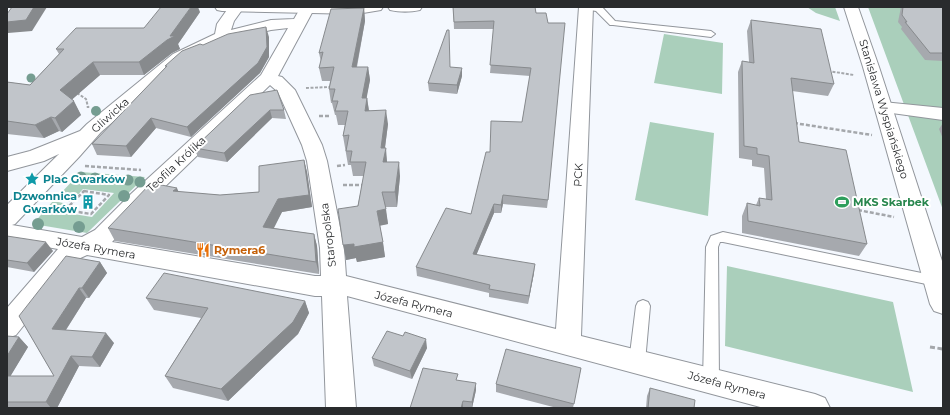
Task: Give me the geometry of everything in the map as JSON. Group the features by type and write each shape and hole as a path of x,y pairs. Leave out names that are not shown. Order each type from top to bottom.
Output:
{"street":[{"path":"222,7 307,9 338,8 358,10 376,7"},
{"path":"395,7 415,7"},
{"name":"PCK","path":"566,344 570,332 587,7"},
{"name":"Stanisława Wyspiańskiego","path":"851,7 943,304"},
{"path":"223,36 223,28 225,24 237,8"},
{"path":"299,23 307,9"},
{"name":"Gliwicka","path":"7,218 72,153 87,135 126,100 179,57 223,36 271,25 299,23"},
{"name":"Teofila Królika","path":"7,327 68,254 103,236 140,198 268,78 299,23"},
{"name":"Staropolska","path":"268,78 276,81 286,90 312,145 317,161 332,248 341,408"},
{"path":"883,107 943,114"},
{"path":"7,164 56,148 87,135"},
{"name":"Józefa Rymera","path":"7,232 315,286 341,286 814,408"}],"lane":[{"path":"587,7 598,9 614,23 711,34"},
{"path":"711,381 712,247 716,240 722,237 936,281"},
{"path":"637,362 643,306"}],"path":[{"path":"823,70 859,76"},
{"path":"306,88 330,87"},
{"path":"77,92 85,98 88,103 85,114"},
{"path":"789,123 875,135"},
{"path":"78,165 148,171"},
{"path":"342,185 362,185"},
{"path":"27,198 74,201 84,191 109,195 91,214 65,210 74,201"},
{"path":"857,210 896,218"},
{"path":"930,346 943,349"}],"green space":[{"path":"807,7 835,7 840,21 816,13"},
{"path":"868,7 943,7 943,210"},
{"path":"664,34 723,43 722,94 654,83"},
{"path":"650,122 714,133 708,216 635,200"},
{"path":"81,172 145,177 87,233 33,224 53,201 68,204 61,212 92,217 114,193 83,189 75,198 59,195"},
{"path":"727,266 893,302 913,392 725,346"}],"building":[{"path":"12,7 34,7 26,20 7,22 7,14"},
{"path":"161,7 191,7 170,36 175,36 167,40 139,62 93,62 60,90 74,101 55,118 51,117 35,125 7,121 7,82 30,85 64,49 56,49 76,28 144,28"},
{"path":"453,7 535,7 536,13 546,13 548,23 565,23 548,200 503,195 501,205 494,204 473,254 535,264 529,296 489,289 490,285 416,267 446,208 471,214 486,152 490,152 491,121 522,122 531,68 490,65 494,21 454,22"},
{"path":"903,7 943,7 943,53 930,53 905,22 907,22 902,15"},
{"path":"364,8 352,67 368,67 362,98 367,98 365,111 386,110 381,148 386,148 383,162 399,162 395,192 382,192 386,209 377,211 383,242 354,247 354,244 343,245 338,209 358,206 366,162 350,162 352,151 346,151 349,135 343,136 348,111 335,111 338,101 332,101 335,89 329,89 334,67 319,68 323,52 319,53 331,9"},
{"path":"751,20 821,29 834,84 791,78 799,142 846,150 867,244 748,221 747,203 760,206 759,198 772,200 769,156 757,154 757,148 744,146 742,61 754,63"},
{"path":"266,27 267,47 258,63 187,127 151,118 126,146 92,144 167,66 165,66 182,51 200,44 203,45 228,34"},
{"path":"447,30 449,30 450,67 462,68 457,85 428,83"},
{"path":"277,90 284,110 270,110 224,153 194,148 250,95"},
{"path":"304,160 309,195 278,199 263,227 314,234 316,262 108,228 151,183 177,188 173,191 220,195 259,192 259,166"},
{"path":"7,236 46,242 27,263 7,260"},
{"path":"66,256 100,262 82,288 79,288 52,329 106,333 92,357 71,356 46,402 7,402 7,376 54,376 19,316"},
{"path":"164,273 305,301 293,322 221,389 165,376 208,308 146,298"},
{"path":"387,331 403,336 405,332 426,339 410,371 372,358"},
{"path":"7,336 19,337 7,356"},
{"path":"506,349 581,368 574,404 496,384"},
{"path":"423,368 458,374 456,380 476,383 472,402 463,401 461,408 410,408"},
{"path":"650,388 695,400 694,408 648,408"}],"place":[{"name":"Plac Gwarków","path":"32,179"},
{"name":"Dzwonnica Gwarków","path":"88,202"},
{"name":"MKS Skarbek","path":"842,202"},
{"name":"Rymera6","path":"203,250"}]}
